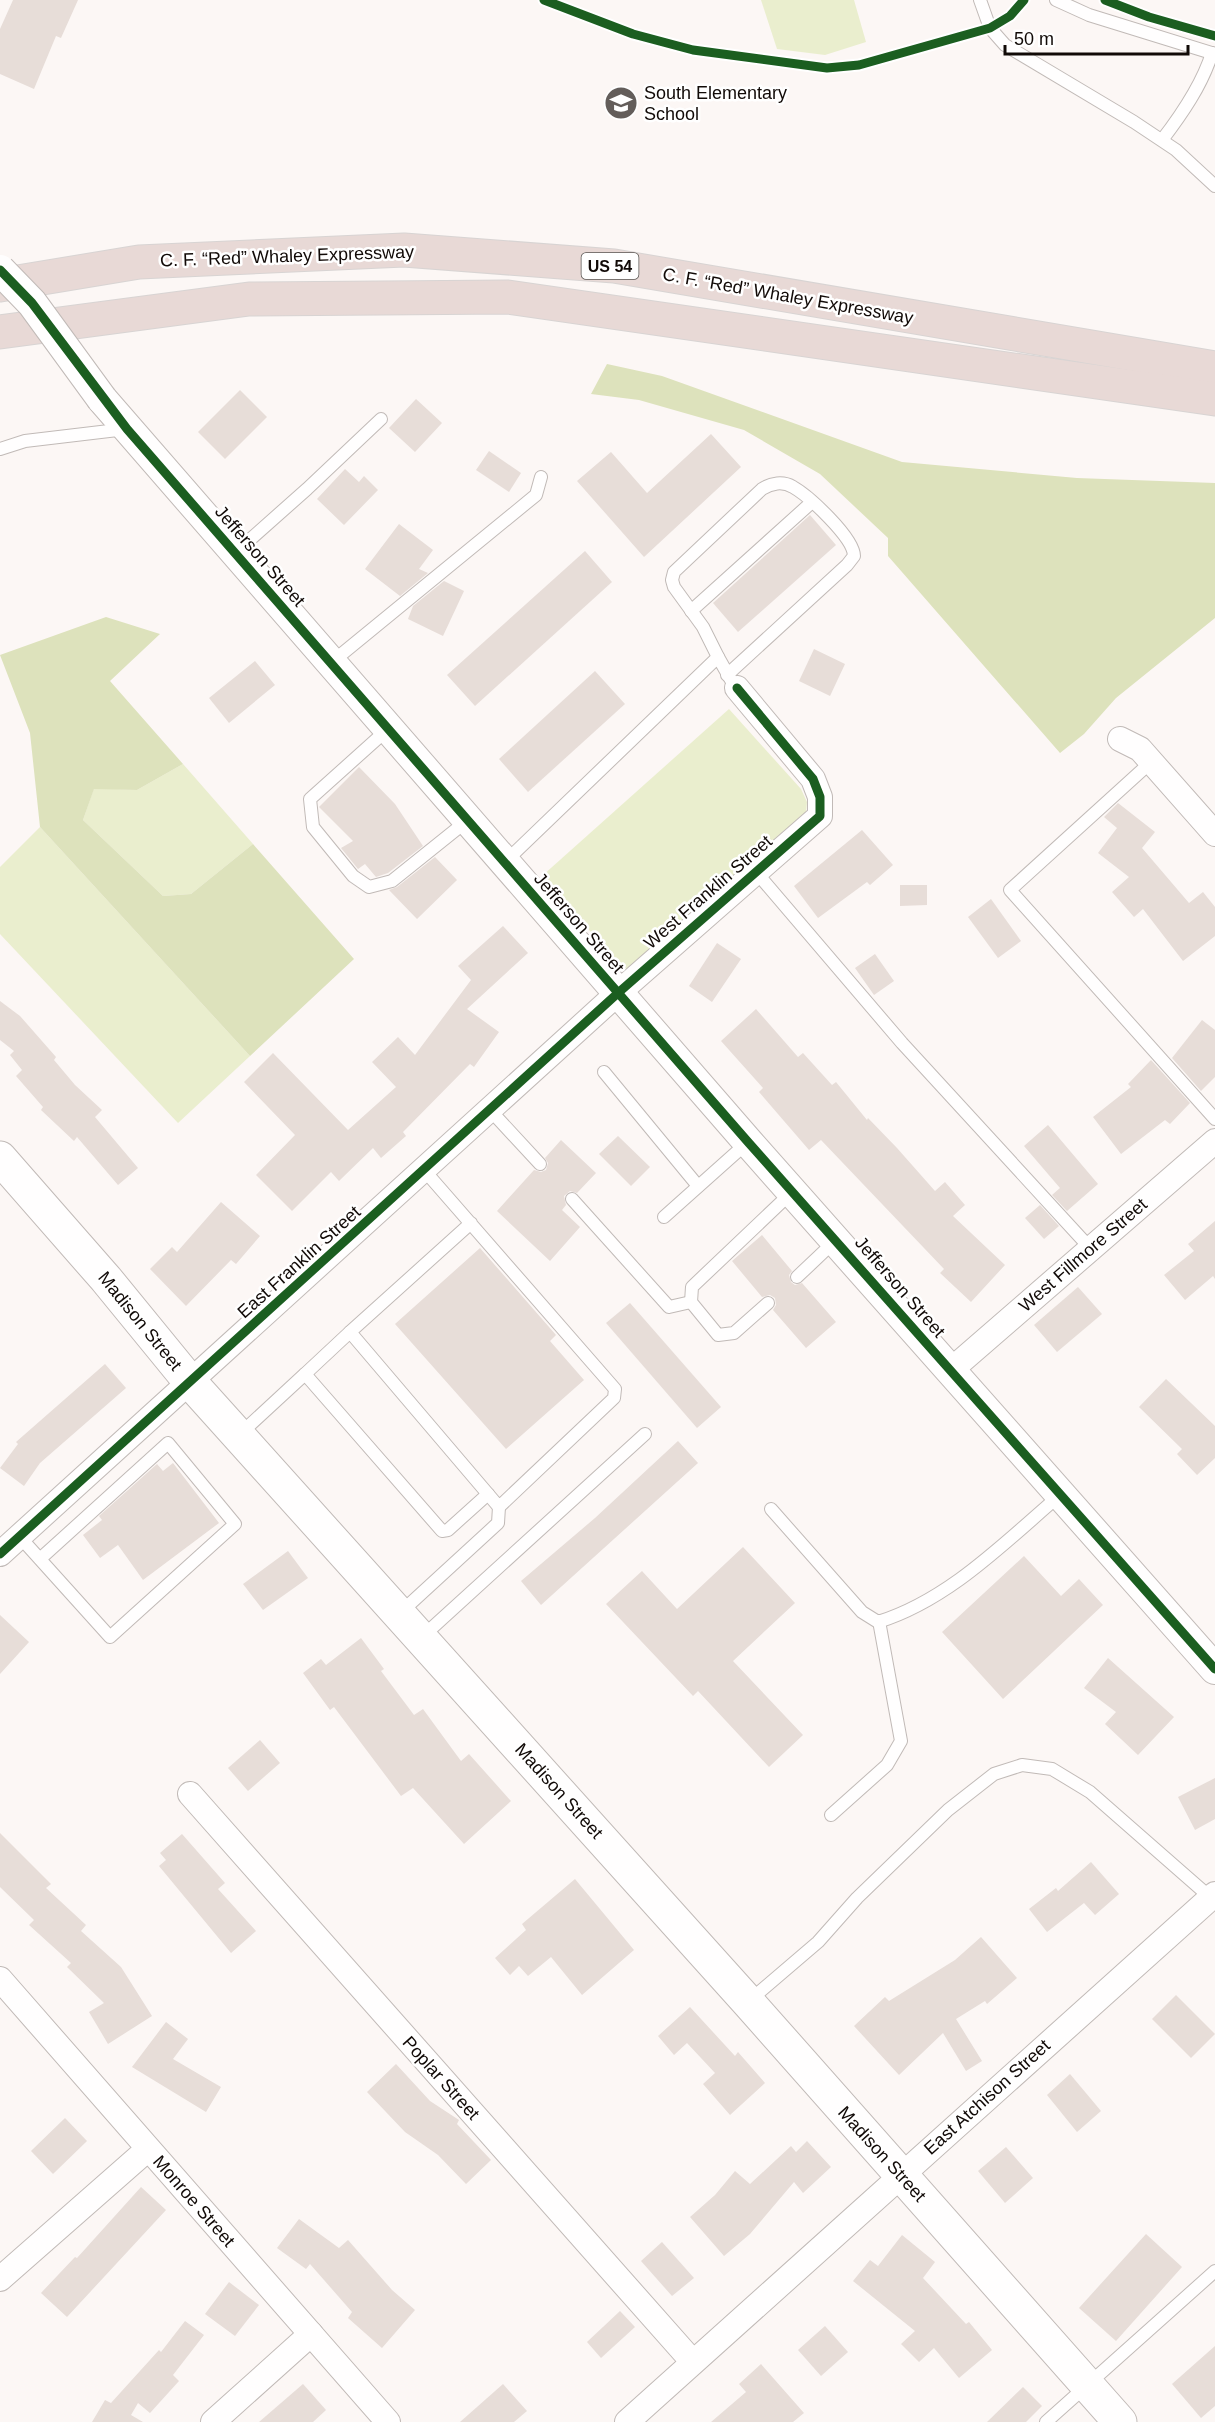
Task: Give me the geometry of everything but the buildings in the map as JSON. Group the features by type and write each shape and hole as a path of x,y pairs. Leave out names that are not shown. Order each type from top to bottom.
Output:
{"highway":[{"name":"C. F. “Red” Whaley Expressway","path":"0,285 139,262 404,250 614,266 1215,368"},
{"name":"C. F. “Red” Whaley Expressway","path":"0,332 249,299 508,297 1215,399"}],"main road":[{"name":"Madison Street","path":"0,1158 106,1279 191,1383 748,2002 1120,2422"}],"street":[{"name":"Jefferson Street","path":"0,270 32,303 102,399 127,429 748,1142 1215,1669"},
{"name":"West Franklin Street","path":"618,993 820,816 820,796 813,779 732,681"},
{"path":"1120,739 1140,749 1215,834"},
{"name":"East Franklin Street","path":"0,1554 618,993"},
{"name":"West Fillmore Street","path":"951,1370 1215,1141"},
{"name":"Poplar Street","path":"190,1794 692,2361"},
{"name":"East Atchison Street","path":"627,2422 692,2361 1213,1896"},
{"name":"Monroe Street","path":"0,1979 388,2422"},
{"path":"0,2279 148,2149"},
{"path":"213,2422 311,2334"}],"lane":[{"path":"980,0 990,28 1005,45 1162,140 1215,186"},
{"path":"1056,0 1089,15 1214,54 1207,71 1162,140"},
{"path":"236,553 308,489 381,419"},
{"path":"0,449 25,441 127,429"},
{"path":"332,662 536,495 541,477"},
{"path":"781,483 793,487 812,502 852,543 854,556 847,565 732,681 692,611 674,587 672,580 674,572 745,504 770,484 781,483"},
{"path":"692,611 812,502"},
{"path":"505,862 718,657"},
{"path":"389,728 310,799 313,827 352,876 369,887 392,881 468,820"},
{"path":"1151,762 1010,890 1215,1119"},
{"path":"756,872 902,1043 1091,1249"},
{"path":"604,1072 698,1186"},
{"path":"490,1110 540,1164"},
{"path":"664,1217 748,1142"},
{"path":"400,1614 498,1523 499,1507 614,1398 615,1389 424,1170"},
{"path":"768,1303 734,1333 718,1335 691,1302 692,1287 793,1191"},
{"path":"572,1199 669,1307 691,1302"},
{"path":"239,1435 471,1223"},
{"path":"797,1277 836,1240"},
{"path":"350,1332 499,1507"},
{"path":"305,1374 442,1531 448,1530 488,1494"},
{"path":"421,1638 645,1434"},
{"path":"19,1536 110,1637 235,1524 168,1443 41,1558"},
{"path":"771,1509 862,1612 879,1621 900,1614 965,1576 1061,1495"},
{"path":"831,1815 887,1765 900,1741 879,1621"},
{"path":"748,2002 818,1942 857,1898 948,1810 994,1774 1022,1765 1052,1769 1090,1792 1213,1896"},
{"path":"1047,2422 1215,2271"}],"green space":[{"path":"761,0 854,0 866,42 825,55 777,49"},
{"path":"607,364 662,376 902,462 1077,478 1215,483 1215,618 1116,698 1084,734 1060,753 888,556 888,538 820,474 744,430 639,400 591,394"},
{"path":"106,617 160,634 110,681 183,764 137,790 94,789 83,820 163,896 191,894 253,844 354,959 250,1056 40,827 30,733 0,655"},
{"path":"729,709 801,789 807,802 806,813 635,969 623,969 542,876"},
{"path":"183,764 253,844 191,894 163,896 83,820 94,788 137,790"},
{"path":"40,827 250,1056 178,1123 0,934 0,867"}],"cycle path":[{"path":"544,0 633,34 693,50 827,68 859,65 990,28 1010,16 1024,0"},
{"path":"1105,0 1149,17 1215,36"},
{"path":"0,270 32,303 127,429 748,1142 1215,1669"},
{"path":"0,1554 618,993 820,816 820,797 813,779 737,688"}],"place":[{"name":"South Elementary School","path":"621,103"}]}
